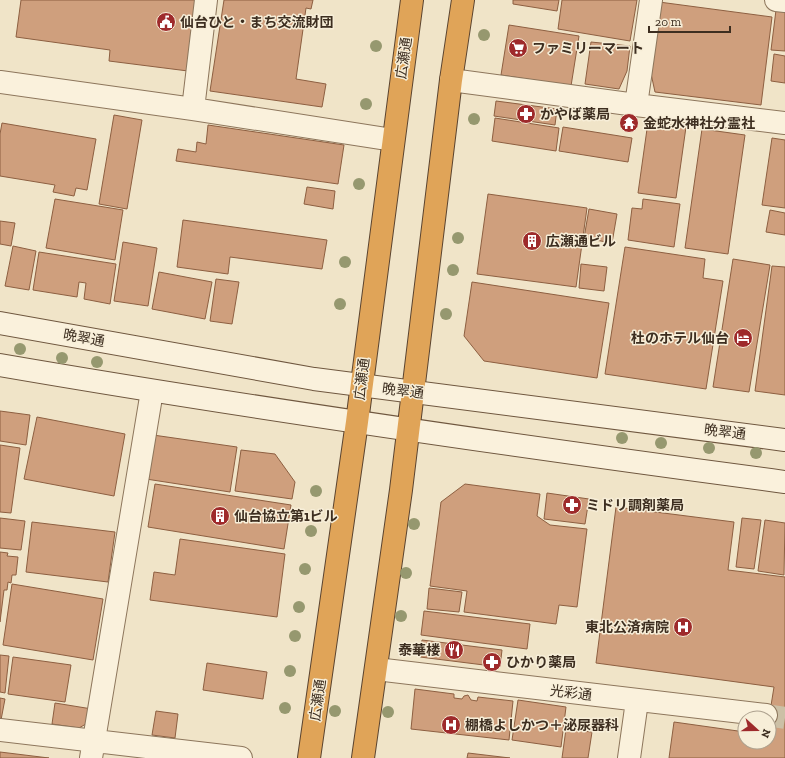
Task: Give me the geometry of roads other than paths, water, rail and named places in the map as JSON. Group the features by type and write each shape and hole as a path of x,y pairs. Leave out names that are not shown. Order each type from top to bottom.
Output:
{"highway":[{"name":"広瀬通","path":"309,758 356,422 412,0"},
{"path":"363,758 408,430 451,80 463,0"}],"street":[{"path":"193,108 206,0"},
{"path":"636,105 652,0"},
{"path":"776,0 785,1"},
{"path":"451,80 785,123"},
{"path":"0,82 193,108 393,140"},
{"name":"晩翠通","path":"0,323 360,386 785,440"},
{"path":"0,365 152,391 408,430 785,482"},
{"path":"92,749 152,391"},
{"name":"光彩通","path":"376,669 737,712"},
{"path":"629,758 637,701"},
{"path":"0,730 92,749 242,758"}],"tunnel":[{"path":"777,717 785,718"}],"place":[{"name":"仙台ひと・まち交流財団","path":"166,22"},
{"name":"ファミリーマート","path":"518,48"},
{"name":"かやば薬局","path":"526,114"},
{"name":"金蛇水神社分霊社","path":"629,123"},
{"name":"広瀬通ビル","path":"532,241"},
{"name":"杜のホテル仙台","path":"743,338"},
{"name":"ミドリ調剤薬局","path":"572,505"},
{"name":"仙台協立第1ビル","path":"220,516"},
{"name":"東北公済病院","path":"683,627"},
{"name":"泰華楼","path":"454,650"},
{"name":"ひかり薬局","path":"492,662"},
{"name":"棚橋よしかつ＋泌尿器科","path":"451,725"}]}
